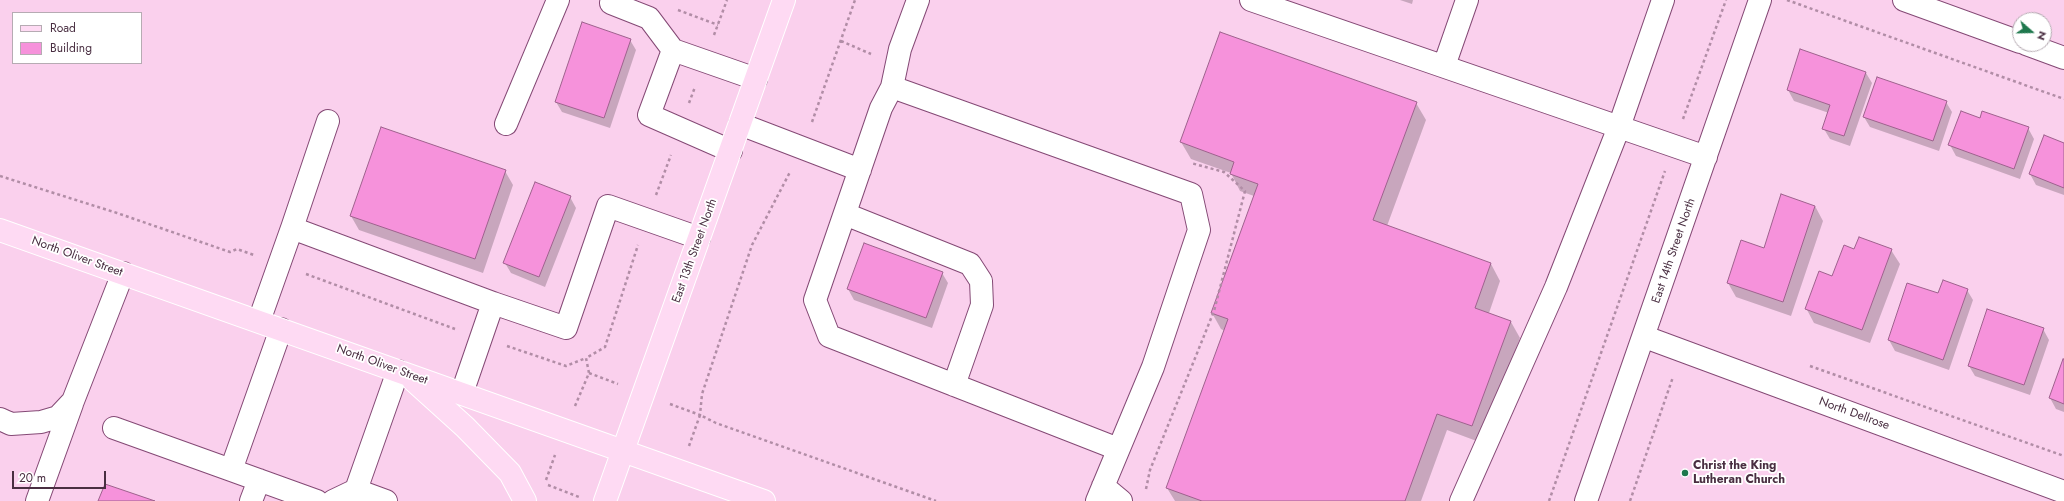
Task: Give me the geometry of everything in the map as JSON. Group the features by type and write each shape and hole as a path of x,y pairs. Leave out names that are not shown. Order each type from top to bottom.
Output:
{"main road":[{"name":"East 13th Street North","path":"605,501 784,0"},
{"name":"North Oliver Street","path":"0,230 623,450 730,495 764,501"},
{"path":"401,372 465,427 510,473 526,501"}],"street":[{"path":"506,124 558,0"},
{"path":"918,0 900,48 892,87 881,108 815,300 829,336 1118,449"},
{"path":"1251,0 1706,157"},
{"path":"1444,66 1467,0"},
{"path":"1461,501 1556,287 1619,127 1663,0"},
{"name":"East 14th Street North","path":"1586,501 1645,337 1760,0"},
{"path":"1904,0 2012,39"},
{"path":"608,1 649,18 673,50 756,79"},
{"path":"673,50 649,115 730,151"},
{"path":"2048,52 2064,58"},
{"path":"892,87 1191,194 1199,230 1153,367 1100,494 1121,501"},
{"path":"259,321 328,121"},
{"path":"740,124 860,170"},
{"path":"292,228 493,303 566,328 608,206 699,238"},
{"path":"845,214 970,264 981,282 982,305 954,385"},
{"path":"37,501 73,401 123,273"},
{"path":"462,394 493,303"},
{"path":"231,470 281,329"},
{"name":"North Dellrose","path":"1645,337 2064,492"},
{"path":"333,501 356,490 401,372"},
{"path":"0,419 11,424 58,418 73,401"},
{"path":"114,428 317,501"},
{"path":"251,501 259,480"},
{"path":"356,490 386,501"}],"path":[{"path":"727,0 646,219 605,348 586,358 589,373 700,415 716,423 936,501"},
{"path":"700,415 702,394 752,245 803,148 855,0"},
{"path":"1549,501 1726,0"},
{"path":"1787,0 2064,99"},
{"path":"677,10 718,25"},
{"path":"840,41 897,64"},
{"path":"1145,493 1150,470 1214,311 1246,192 1224,172 1188,162"}],"building":[{"path":"582,22 631,39 604,118 555,102"},
{"path":"1220,32 1417,102 1373,220 1491,263 1475,308 1511,321 1472,426 1437,414 1405,501 1202,501 1166,488 1228,319 1211,313 1258,184 1230,174 1234,162 1180,142"},
{"path":"1800,49 1866,72 1844,136 1822,129 1830,105 1787,90"},
{"path":"1877,77 1947,101 1933,141 1863,117"},
{"path":"1961,111 1980,118 1982,111 2029,127 2014,169 1948,145"},
{"path":"381,127 506,170 475,259 350,216"},
{"path":"2044,135 2064,143 2064,188 2029,174"},
{"path":"535,182 571,196 539,277 503,263"},
{"path":"1781,194 1815,206 1783,302 1727,283 1741,240 1764,248"},
{"path":"1859,237 1892,249 1862,330 1805,309 1819,271 1832,276 1844,245 1854,249"},
{"path":"864,243 943,272 926,318 847,289"},
{"path":"1943,280 1968,289 1943,360 1888,340 1907,283 1938,293"},
{"path":"1987,309 2044,328 2024,385 1968,366"},
{"path":"2064,359 2064,404 2049,398"},
{"path":"105,484 155,501 98,501"}],"place":[{"name":"Christ the King Lutheran Church","path":"1685,473"}]}
